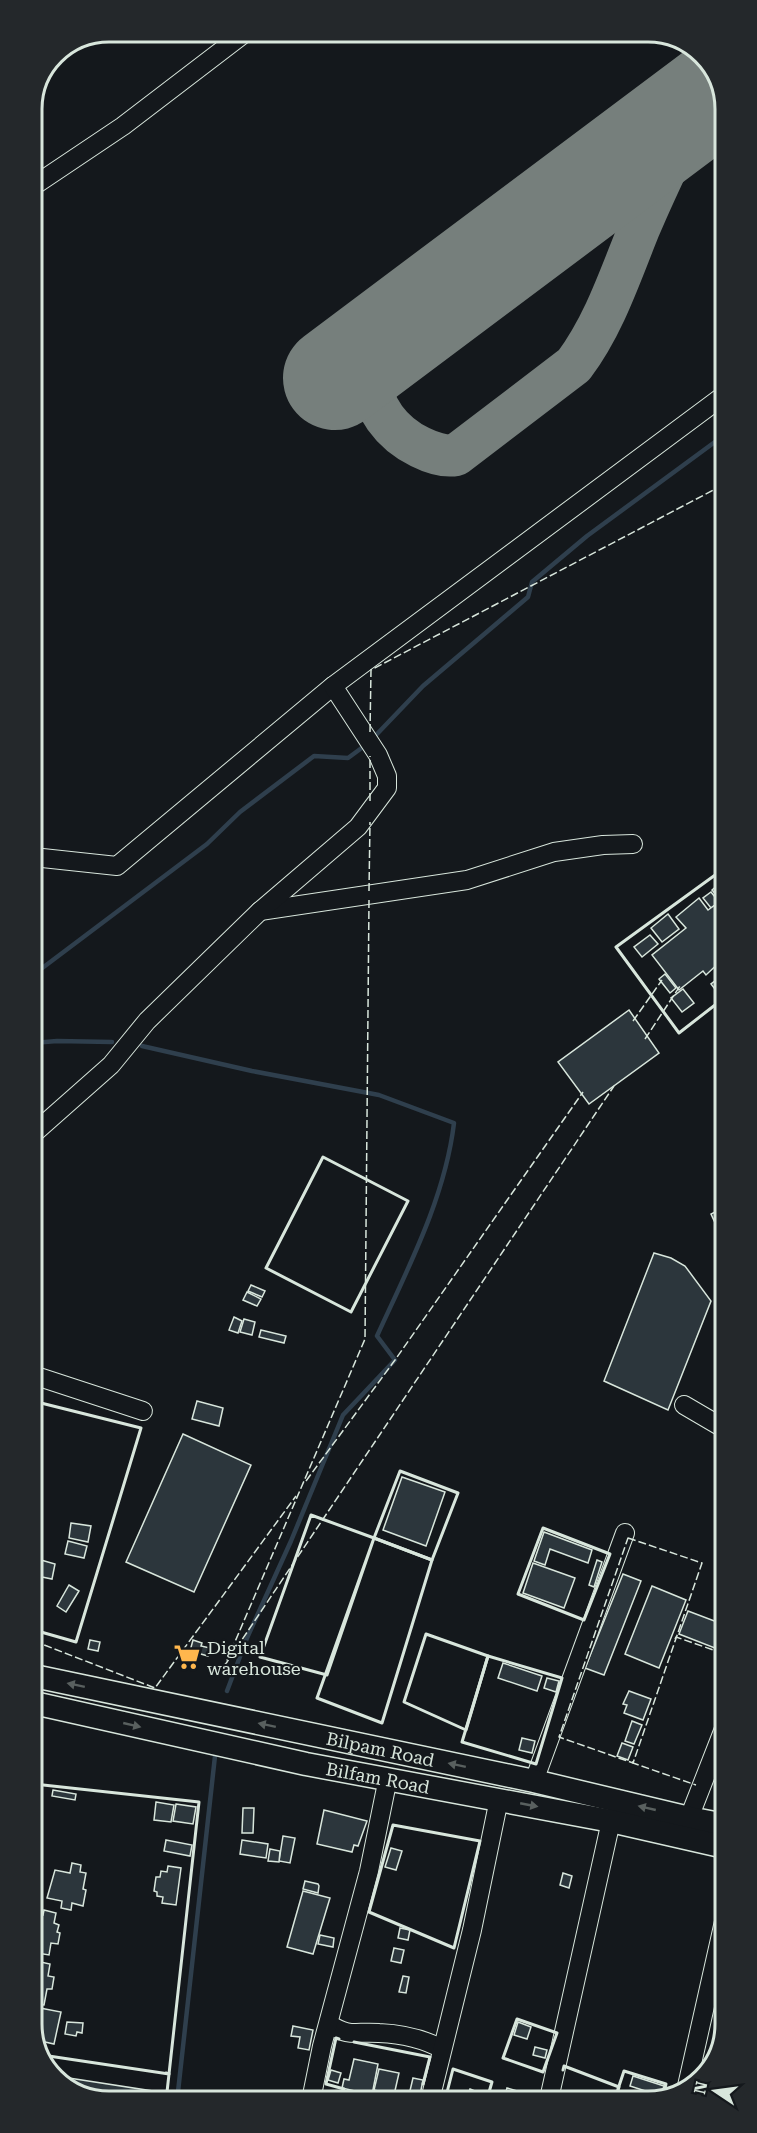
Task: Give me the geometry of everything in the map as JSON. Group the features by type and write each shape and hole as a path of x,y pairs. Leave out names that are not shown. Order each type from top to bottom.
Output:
{"main road":[{"name":"Bilpam Road","path":"42,1678 534,1781 715,1822"},
{"name":"Bilfam Road","path":"42,1705 306,1764 499,1799 715,1844"}],"street":[{"path":"42,180 123,126 233,42"},
{"path":"42,858 117,866 333,686 715,402"},
{"path":"42,1126 111,1065 147,1021 260,911 358,827 387,788 387,776 378,755 333,686"},
{"path":"260,911 466,880 554,852 603,845 633,844"},
{"path":"42,1379 142,1411"},
{"path":"684,1405 715,1423"},
{"path":"534,1781 625,1533"},
{"path":"689,1818 715,1752"},
{"path":"313,2091 369,1871 388,1778"},
{"path":"432,2091 472,1930 499,1799"},
{"path":"551,2091 611,1821"},
{"path":"693,2061 715,1961"},
{"path":"329,2024 349,2034 375,2032 423,2039 442,2049"}],"building":[{"path":"711,892 715,897 715,905 711,908 703,898"},
{"path":"699,898 708,910 715,905 715,966 706,975 703,971 679,990 652,955 686,928 676,917"},
{"path":"668,914 679,929 662,942 651,928"},
{"path":"650,935 658,944 642,957 634,947"},
{"path":"665,974 676,988 670,993 659,979"},
{"path":"683,989 694,1003 682,1012 671,998"},
{"path":"629,1010 659,1053 589,1104 558,1062"},
{"path":"654,1253 671,1258 685,1266 711,1301 668,1410 604,1381"},
{"path":"251,1285 265,1291 262,1297 248,1291"},
{"path":"247,1292 261,1299 257,1306 243,1300"},
{"path":"234,1317 242,1321 238,1333 229,1330"},
{"path":"244,1319 255,1322 252,1335 240,1332"},
{"path":"261,1330 286,1336 284,1343 259,1337"},
{"path":"197,1401 223,1408 219,1426 192,1419"},
{"path":"183,1434 251,1465 194,1592 126,1562"},
{"path":"402,1477 445,1492 426,1546 383,1530"},
{"path":"71,1523 91,1526 88,1542 69,1538"},
{"path":"544,1532 592,1550 588,1563 550,1549 545,1565 534,1561"},
{"path":"68,1541 87,1546 84,1558 65,1554"},
{"path":"42,1560 55,1564 52,1579 42,1577"},
{"path":"597,1560 602,1562 594,1587 589,1585"},
{"path":"533,1563 575,1578 564,1608 523,1593"},
{"path":"623,1574 641,1581 604,1675 585,1668"},
{"path":"69,1585 79,1591 66,1612 57,1606"},
{"path":"652,1586 686,1600 659,1668 625,1654"},
{"path":"688,1611 715,1621 715,1648 679,1634"},
{"path":"90,1640 100,1642 98,1651 88,1649"},
{"path":"193,1640 202,1643 201,1646 210,1648 208,1656 190,1651"},
{"path":"503,1663 542,1676 537,1691 498,1678"},
{"path":"547,1678 559,1681 556,1692 544,1688"},
{"path":"629,1691 651,1699 643,1720 624,1713 627,1705 623,1704"},
{"path":"632,1721 642,1725 634,1744 625,1741"},
{"path":"522,1738 535,1741 532,1753 519,1750"},
{"path":"622,1743 633,1747 628,1760 617,1756"},
{"path":"53,1790 76,1794 75,1800 52,1796"},
{"path":"156,1802 174,1805 171,1822 154,1820"},
{"path":"176,1804 196,1807 193,1824 173,1821"},
{"path":"243,1808 254,1808 253,1833 242,1833"},
{"path":"324,1810 367,1821 358,1846 354,1845 352,1852 317,1844"},
{"path":"283,1836 295,1838 290,1863 279,1861"},
{"path":"166,1840 192,1845 190,1856 164,1851"},
{"path":"242,1840 268,1844 266,1858 240,1854"},
{"path":"391,1848 402,1851 396,1870 385,1867"},
{"path":"270,1849 280,1851 279,1862 268,1861"},
{"path":"72,1863 81,1865 80,1872 86,1873 83,1889 86,1890 83,1906 72,1903 71,1910 61,1908 62,1901 47,1898 55,1870 70,1873"},
{"path":"168,1866 181,1868 176,1905 162,1903 163,1897 157,1896 157,1892 154,1891 156,1877 160,1877 161,1871 167,1872"},
{"path":"563,1873 572,1876 569,1888 560,1885"},
{"path":"305,1881 318,1884 318,1893 303,1889"},
{"path":"303,1891 330,1898 313,1954 287,1947"},
{"path":"44,1910 56,1913 54,1923 59,1925 58,1944 51,1943 49,1955 42,1954"},
{"path":"400,1928 410,1930 408,1940 398,1938"},
{"path":"320,1935 334,1938 333,1947 318,1944"},
{"path":"394,1948 404,1950 401,1963 391,1961"},
{"path":"42,1962 50,1964 48,1976 54,1977 52,1989 47,1989 44,2005 42,2005"},
{"path":"403,1976 409,1977 406,1993 399,1992"},
{"path":"42,2008 61,2012 54,2044 44,2041"},
{"path":"67,2022 83,2023 82,2033 77,2032 76,2036 65,2034"},
{"path":"518,2022 531,2027 527,2039 514,2035"},
{"path":"293,2026 313,2030 309,2050 298,2048 300,2037 291,2036"},
{"path":"535,2047 547,2050 545,2058 533,2055"},
{"path":"354,2059 378,2064 373,2091 342,2088 344,2079 349,2080"},
{"path":"379,2069 399,2073 395,2091 374,2090"},
{"path":"331,2070 341,2073 338,2083 328,2080"},
{"path":"633,2076 664,2086 663,2089 646,2091 630,2086"},
{"path":"70,2078 153,2091 96,2090"},
{"path":"413,2078 423,2080 421,2091 410,2091"}],"waterway":[{"path":"377,734 423,686 528,597 532,582 587,536 715,442"},
{"path":"42,968 207,844 240,812 314,756 348,758 363,747"},
{"path":"42,1042 112,1042"},
{"path":"142,1046 252,1071 379,1095 454,1123 443,1178 434,1205 413,1258 377,1336 395,1360 343,1415 291,1541 247,1638 227,1691"},
{"path":"178,2091 215,1756"}],"taxiway":[{"path":"482,268 437,275 419,281 402,291 380,318 366,353 370,387 385,418 392,427 410,441 438,454 456,455 574,365 603,317 666,168 695,108"}],"runway":[{"path":"335,378 713,95"}],"fence":[{"path":"370,732 371,670 715,489"},
{"path":"370,756 370,801"},
{"path":"369,891 370,822"},
{"path":"369,900 365,1339 225,1665 614,1086"},
{"path":"633,1021 662,980"},
{"path":"645,1039 680,986"},
{"path":"306,1481 395,1360 583,1092"},
{"path":"42,1644 155,1688 296,1496"},
{"path":"628,1538 702,1563 633,1763 559,1737 628,1538"},
{"path":"675,1639 676,1637 715,1651"},
{"path":"633,1761 633,1763 696,1785"}],"wall":[{"path":"715,875 616,947 679,1033 715,1005"},
{"path":"323,1157 408,1201 351,1312 266,1268 323,1157"},
{"path":"42,1403 141,1428 76,1642 42,1632"},
{"path":"400,1471 458,1493 432,1560 374,1538 400,1471"},
{"path":"327,1675 260,1657 311,1515 374,1538 317,1698 382,1723 432,1560 374,1538 327,1675"},
{"path":"543,1528 610,1554 584,1620 518,1594 543,1528"},
{"path":"426,1634 488,1656 466,1730 404,1702 426,1634"},
{"path":"488,1656 562,1678 536,1764 462,1742 488,1656"},
{"path":"42,1785 199,1802 169,2074 51,2056"},
{"path":"393,1825 480,1841 454,1948 369,1912 393,1825"},
{"path":"517,2019 557,2033 543,2072 503,2058 517,2019"},
{"path":"339,2039 336,2038 326,2084 344,2089"},
{"path":"354,2042 430,2057 423,2084"},
{"path":"563,2070 564,2066 619,2087 618,2091"},
{"path":"447,2091 453,2069 492,2082 489,2091"},
{"path":"618,2089 624,2071 666,2084 665,2089"},
{"path":"166,2073 169,2074 167,2091"}],"place":[{"name":"Digital warehouse","path":"187,1657"}]}
